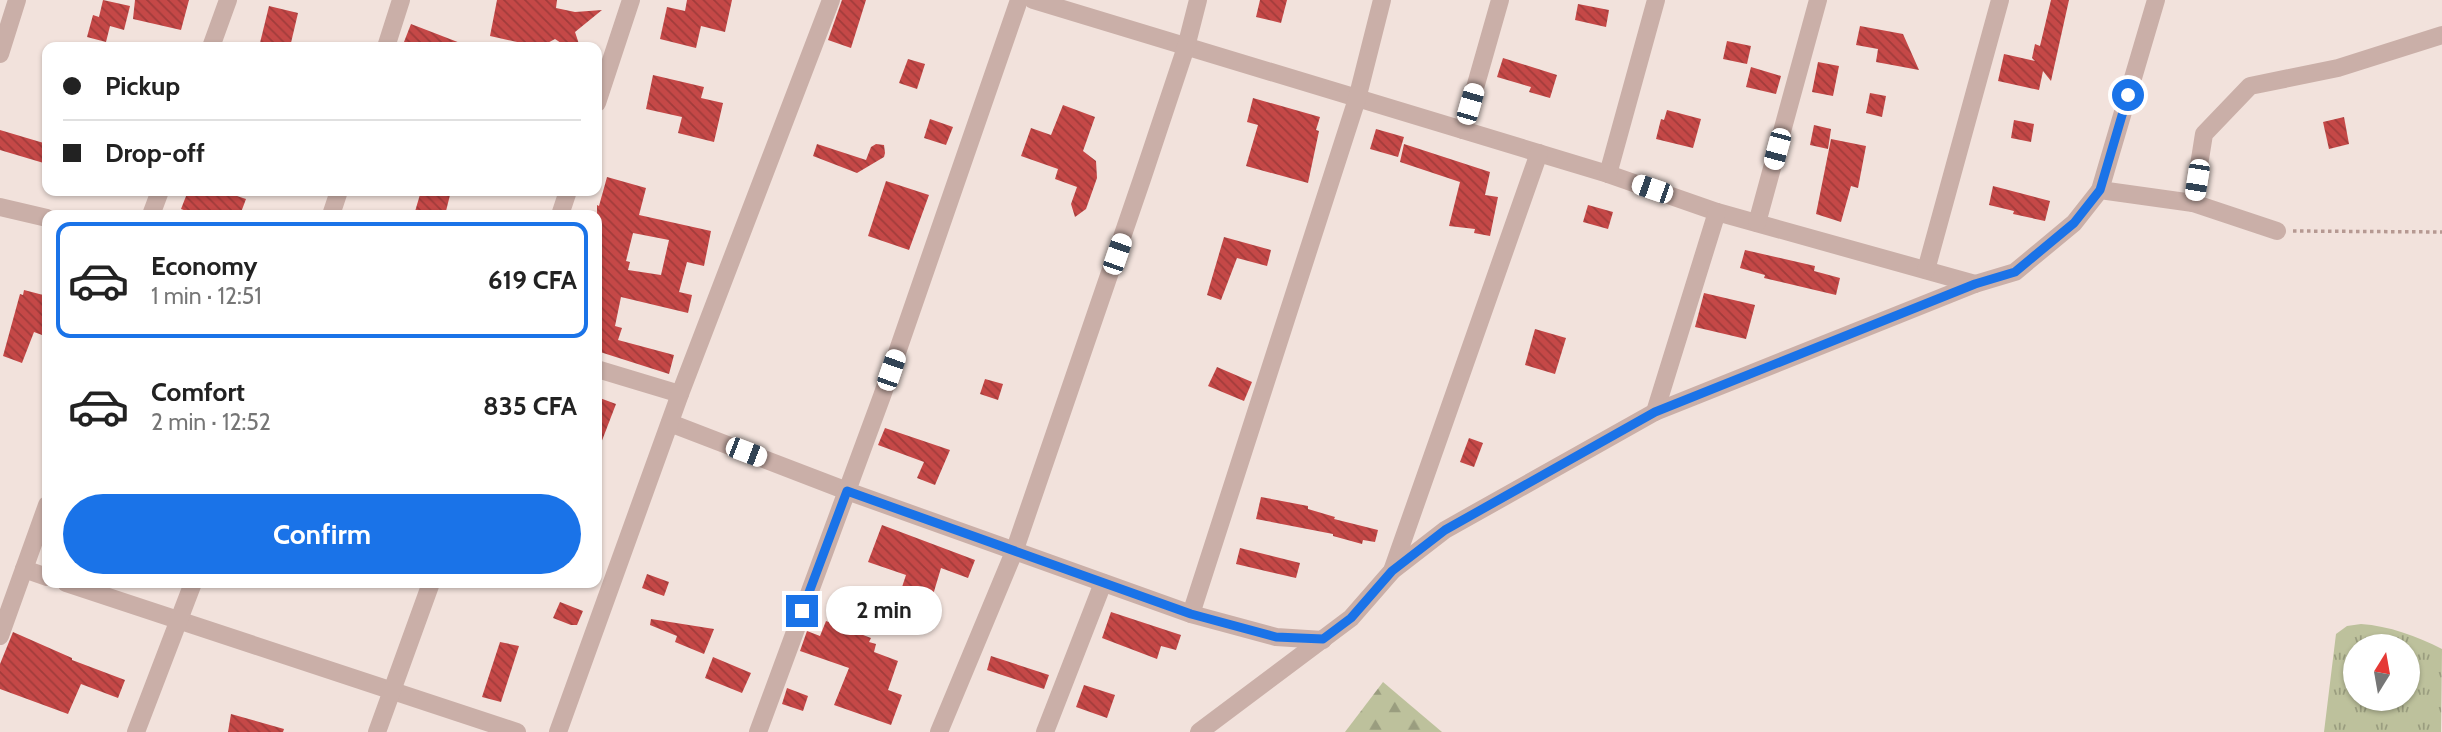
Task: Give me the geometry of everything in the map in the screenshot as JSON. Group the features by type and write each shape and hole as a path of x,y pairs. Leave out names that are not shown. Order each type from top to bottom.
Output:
{"street":[{"path":"0,54 17,0"},
{"path":"213,42 228,0"},
{"path":"388,42 401,0"},
{"path":"602,88 631,0"},
{"path":"558,732 680,394 831,0"},
{"path":"758,732 882,396 1019,0"},
{"path":"1033,0 1608,174 1717,212 1975,284"},
{"path":"939,732 1014,552 1186,47 1198,0"},
{"path":"1191,614 1357,99 1382,0"},
{"path":"1463,130 1500,0"},
{"path":"1608,174 1656,0"},
{"path":"1757,223 1818,0"},
{"path":"1926,270 2000,0"},
{"path":"1199,732 1351,618 1392,571 1445,530 1655,412 1975,284 2015,272 2074,223 2100,190 2156,0"},
{"path":"2193,203 2204,134 2250,86 2338,68 2442,36"},
{"path":"1392,571 1539,153"},
{"path":"2100,190 2193,203 2277,231"},
{"path":"0,207 42,218"},
{"path":"1655,412 1717,212"},
{"path":"602,371 680,394"},
{"path":"670,423 847,491 1191,614 1276,637 1323,639"},
{"path":"0,636 42,519"},
{"path":"24,569 42,575"},
{"path":"1045,732 1103,583"},
{"path":"81,588 517,732"},
{"path":"136,732 191,588"},
{"path":"377,732 429,588"}],"path":[{"path":"2277,231 2442,232"}],"green space":[{"path":"2361,624 2407,634 2343,634 2343,711 2420,711 2420,639 2442,649 2441,732 2324,732 2336,634 2347,626"},
{"path":"1383,682 1442,732 1345,732"}],"building":[{"path":"103,0 130,6 124,30 110,26 106,42 87,37 93,15 99,17"},
{"path":"135,0 189,0 181,30 133,19"},
{"path":"497,0 557,0 556,8 575,12 602,10 575,32 578,42 560,42 555,39 549,42 517,42 490,36"},
{"path":"687,0 732,0 725,32 701,26 696,48 660,39 667,7 685,11"},
{"path":"842,0 866,0 851,48 828,40"},
{"path":"1260,0 1287,0 1281,23 1256,17"},
{"path":"2051,0 2069,0 2051,81 2043,71 2039,90 1998,81 2004,54 2035,61 2032,58 2035,44 2040,46"},
{"path":"1578,4 1609,10 1606,27 1575,20"},
{"path":"269,6 298,13 291,42 260,42"},
{"path":"411,24 458,42 404,42"},
{"path":"1860,26 1903,34 1919,70 1876,62 1878,49 1856,45"},
{"path":"1727,41 1751,46 1747,64 1723,59"},
{"path":"1503,58 1557,75 1550,98 1529,92 1531,87 1497,77"},
{"path":"908,59 925,64 917,89 899,83"},
{"path":"1818,62 1839,66 1833,96 1812,92"},
{"path":"1751,67 1781,76 1776,94 1746,87"},
{"path":"653,75 704,87 701,98 723,103 714,142 678,133 682,117 646,109"},
{"path":"1870,93 1886,96 1882,117 1866,113"},
{"path":"1253,98 1320,117 1308,183 1246,166 1258,125 1247,122"},
{"path":"1063,105 1095,117 1083,151 1096,161 1097,178 1086,209 1075,217 1071,204 1077,187 1055,179 1058,169 1021,156 1031,128 1051,135"},
{"path":"1667,110 1701,119 1693,148 1656,139 1661,119 1664,120"},
{"path":"2344,117 2349,144 2329,149 2323,122"},
{"path":"930,119 953,127 946,145 924,138"},
{"path":"2014,120 2034,124 2031,142 2011,138"},
{"path":"1814,125 1831,129 1828,149 1810,145"},
{"path":"1376,129 1404,137 1398,157 1370,149"},
{"path":"0,130 42,143 42,163 0,150"},
{"path":"1831,139 1866,146 1858,188 1851,186 1841,222 1816,214"},
{"path":"817,144 866,160 871,147 876,144 884,145 885,153 884,157 857,173 813,156"},
{"path":"1404,144 1490,172 1485,195 1498,197 1490,236 1474,233 1475,229 1449,226 1460,182 1400,162"},
{"path":"607,177 646,188 639,215 711,231 704,266 687,262 679,292 692,295 688,313 621,297 615,326 622,328 618,340 674,355 669,374 602,353 602,210 597,210 597,205 599,206","holes":["633,233 669,240 661,275 628,270 630,262 626,261"]},
{"path":"886,181 929,195 909,250 868,236"},
{"path":"1993,186 2050,201 2045,221 1989,205"},
{"path":"186,196 237,196 246,199 242,210 181,209"},
{"path":"420,196 450,196 446,210 415,210"},
{"path":"1588,205 1613,212 1608,229 1583,222"},
{"path":"1224,237 1271,250 1267,266 1237,258 1221,300 1207,295"},
{"path":"1745,250 1815,266 1814,271 1840,278 1836,295 1764,278 1765,275 1740,268"},
{"path":"24,290 42,295 42,335 34,332 22,363 3,356 20,294 23,295"},
{"path":"1704,293 1755,305 1746,339 1695,327"},
{"path":"1535,329 1566,338 1555,374 1525,365"},
{"path":"1217,367 1252,382 1244,401 1208,386"},
{"path":"985,379 1003,384 998,400 980,394"},
{"path":"602,399 616,404 602,441"},
{"path":"885,428 950,450 935,485 917,478 924,462 878,445"},
{"path":"1469,438 1483,443 1474,467 1460,462"},
{"path":"1261,497 1308,506 1308,509 1335,517 1334,519 1378,530 1375,542 1363,540 1362,544 1333,534 1256,519"},
{"path":"882,525 975,560 968,578 941,568 930,605 899,596 906,575 868,562"},
{"path":"1240,548 1300,563 1296,578 1236,564"},
{"path":"647,574 669,582 664,596 642,588"},
{"path":"560,602 583,611 577,625 553,618"},
{"path":"1111,612 1181,635 1176,650 1161,646 1157,659 1102,638"},
{"path":"651,619 714,629 704,654 675,642 677,636 650,625"},
{"path":"826,621 871,638 869,642 876,644 874,652 898,661 888,690 902,695 891,725 834,705 849,668 800,651 807,631 820,636"},
{"path":"13,632 72,660 125,680 118,698 81,684 68,714 0,689 0,664"},
{"path":"500,642 519,646 501,702 482,697"},
{"path":"991,656 1049,675 1044,689 987,670"},
{"path":"713,657 751,673 742,693 705,678"},
{"path":"1084,685 1115,695 1107,718 1076,707"},
{"path":"787,688 808,696 803,711 782,704"},
{"path":"231,714 284,729 283,732 228,732"}],"route":[{"path":"802,611 847,491 1191,614 1276,637 1323,639 1351,618 1392,571 1445,530 1655,412 1975,284 2015,272 2074,223 2100,190 2128,95"}]}
